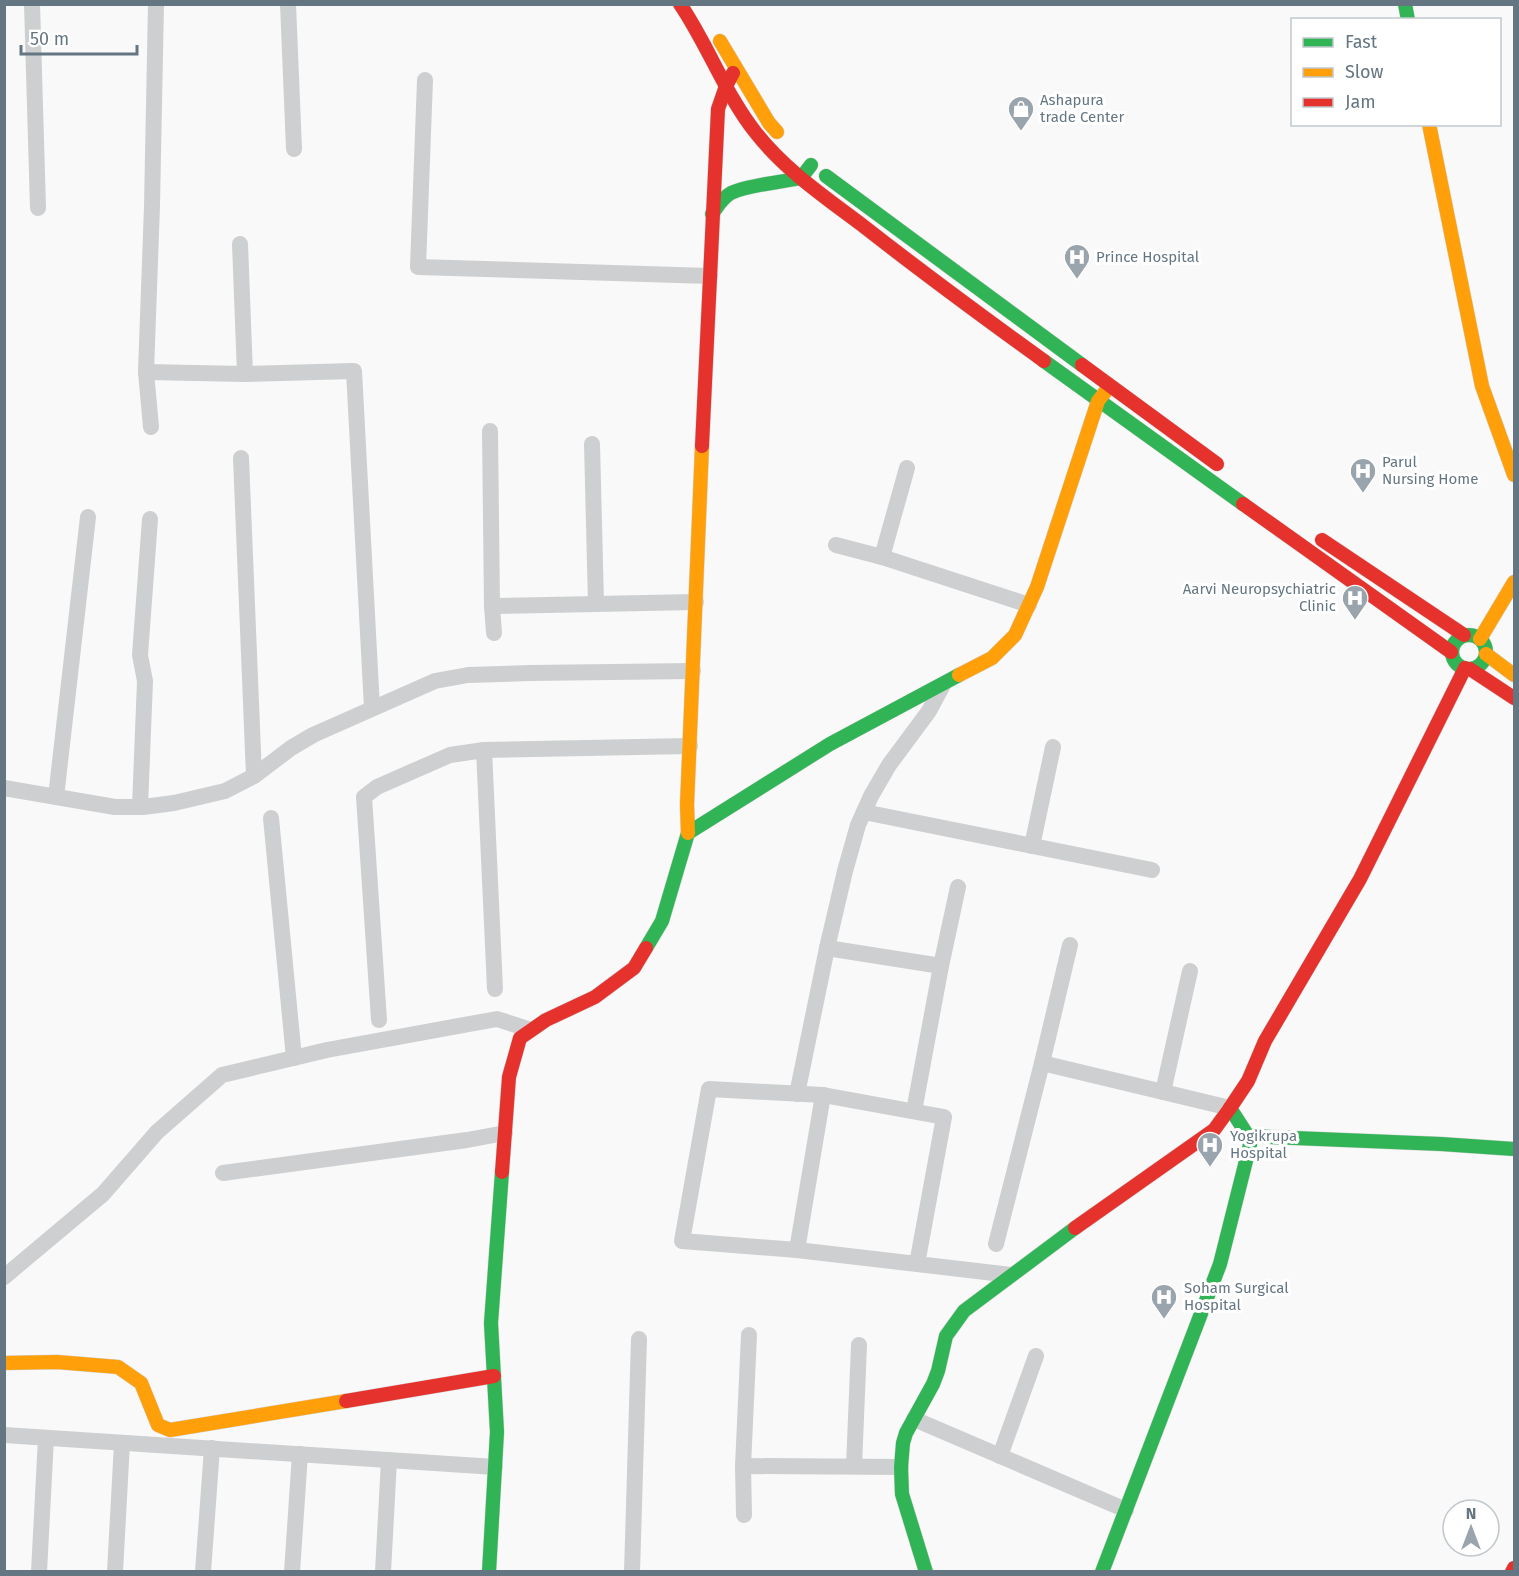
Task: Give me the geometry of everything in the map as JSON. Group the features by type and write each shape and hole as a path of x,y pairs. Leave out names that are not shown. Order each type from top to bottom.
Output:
{"main road":[{"path":"683,6 726,86 755,132 771,151 801,178 939,285 1098,401 1452,652"},
{"path":"715,32 769,123 788,144"},
{"path":"489,1572 496,1432 491,1323 509,1077 520,1038 546,1020 595,997 634,968 662,921 688,833 718,109 736,67"},
{"path":"1429,126 1482,386 1515,476"},
{"path":"801,178 807,162 1226,470"},
{"path":"712,214 721,201 740,189 801,178"},
{"path":"688,833 830,744 992,658 1015,635 1041,576 1098,401 1110,386"},
{"path":"926,1572 902,1494 903,1443 910,1425 933,1384 946,1336 964,1311 1061,1237 1214,1130 1248,1081 1265,1041 1360,879 1467,668 1480,664 1486,654 1484,643 1480,639 1464,635 1312,533"},
{"path":"1480,639 1515,582"},
{"path":"1464,635 1454,642 1452,652 1455,663 1515,698"},
{"path":"1486,654 1515,675"},
{"path":"1102,1572 1220,1264 1250,1145 1248,1136 1230,1108"},
{"path":"1248,1136 1515,1149"},
{"path":"4,1364 57,1362 117,1366 141,1383 158,1425 170,1430 494,1376"}],"street":[{"path":"32,4 38,208"},
{"path":"151,427 146,372 156,4"},
{"path":"288,4 294,149"},
{"path":"425,81 418,267 710,276"},
{"path":"240,244 245,374"},
{"path":"146,372 245,374 354,371 372,708"},
{"path":"490,431 494,633"},
{"path":"592,444 596,604"},
{"path":"242,458 254,776"},
{"path":"882,557 907,468"},
{"path":"56,797 88,517"},
{"path":"140,807 145,681 140,655 150,519"},
{"path":"836,545 882,557 1029,605"},
{"path":"492,606 696,602"},
{"path":"4,788 115,807 174,804 225,791 254,776 299,742 435,681 468,675 693,671"},
{"path":"797,1094 827,948 853,844 864,812 889,765 929,711 943,685"},
{"path":"379,1020 364,797 383,784 450,755 484,750 690,746"},
{"path":"1032,846 1053,747"},
{"path":"484,750 495,989"},
{"path":"864,812 1152,870"},
{"path":"271,818 294,1058"},
{"path":"914,1111 958,887"},
{"path":"996,1244 1070,945"},
{"path":"827,948 941,966"},
{"path":"1163,1092 1191,971"},
{"path":"4,1277 103,1194 157,1132 222,1075 327,1050 497,1019 531,1030"},
{"path":"1042,1063 1230,1108"},
{"path":"917,1264 944,1117 823,1095 709,1089 682,1241 797,1250 1011,1275"},
{"path":"797,1250 823,1095"},
{"path":"224,1173 505,1133"},
{"path":"744,1515 743,1466 748,1335"},
{"path":"632,1572 639,1339"},
{"path":"854,1466 860,1345"},
{"path":"1000,1456 1036,1356"},
{"path":"914,1419 1126,1509"},
{"path":"4,1435 495,1467"},
{"path":"39,1572 46,1438"},
{"path":"115,1572 122,1443"},
{"path":"203,1572 212,1448"},
{"path":"292,1572 300,1454"},
{"path":"383,1572 389,1460"},
{"path":"743,1466 901,1467"}],"traffic: fast":[{"path":"1405,4 1408,18"},
{"path":"712,214 731,193 755,186 801,178 811,165"},
{"path":"826,176 1082,365"},
{"path":"1044,361 1243,504"},
{"path":"1469,635 1481,640 1486,652 1481,664 1469,669 1457,664 1452,652 1457,640 1469,635"},
{"path":"646,948 662,921 688,833 830,744 959,675"},
{"path":"1102,1572 1220,1264 1250,1145 1248,1136 1230,1108"},
{"path":"1248,1136 1514,1149"},
{"path":"489,1572 497,1432 491,1323 502,1172"},
{"path":"926,1572 902,1494 903,1443 906,1433 933,1384 946,1336 964,1311 1075,1228"}],"traffic: slow":[{"path":"720,41 769,123 777,132"},
{"path":"1429,126 1482,386 1514,475"},
{"path":"959,675 992,658 1015,635 1037,587 1098,401 1109,387"},
{"path":"688,833 687,805 702,446"},
{"path":"1480,639 1514,582"},
{"path":"1486,654 1514,675"},
{"path":"4,1363 57,1362 118,1367 141,1383 158,1425 170,1430 346,1401"}],"traffic: jam":[{"path":"680,4 745,118 780,159 820,193 1044,361"},
{"path":"702,446 718,109 733,73"},
{"path":"1082,365 1217,464"},
{"path":"1243,504 1451,652"},
{"path":"1322,540 1464,635"},
{"path":"1230,1108 1248,1081 1265,1041 1360,879 1465,668"},
{"path":"1470,669 1514,698"},
{"path":"502,1172 509,1077 520,1038 546,1020 595,997 634,968 646,948"},
{"path":"1075,1228 1214,1130 1230,1108"},
{"path":"346,1401 494,1376"},
{"path":"1512,1572 1514,1568"}],"place":[{"name":"Ashapura trade Center","path":"1021,132"},
{"name":"Prince Hospital","path":"1077,280"},
{"name":"Parul Nursing Home","path":"1363,494"},
{"name":"Aarvi Neuropsychiatric Clinic","path":"1355,621"},
{"name":"Yogikrupa Hospital","path":"1210,1168"},
{"name":"Soham Surgical Hospital","path":"1164,1320"}]}
